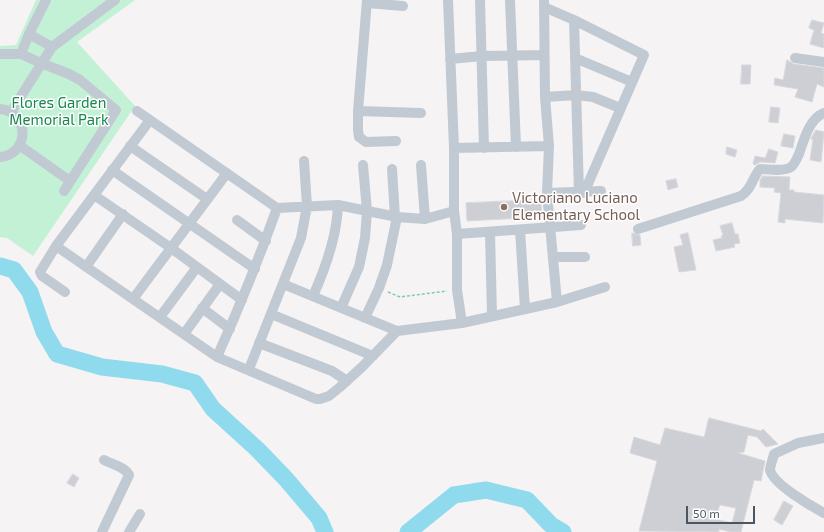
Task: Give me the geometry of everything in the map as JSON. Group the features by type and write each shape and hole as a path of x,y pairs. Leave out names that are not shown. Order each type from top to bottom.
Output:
{"street":[{"path":"21,54 46,0"},
{"path":"11,112 52,46 115,0"},
{"path":"448,0 454,148 454,211 457,234 457,290 462,323"},
{"path":"480,0 484,148"},
{"path":"510,0 516,147"},
{"path":"396,141 366,142 361,140 358,130 358,111 367,1 403,6"},
{"path":"557,302 547,193 549,146 545,97 544,4 644,55 582,193"},
{"path":"574,20 576,95 582,193"},
{"path":"29,34 52,46"},
{"path":"0,54 21,54 69,74 80,80 116,110 64,191"},
{"path":"450,59 482,56 544,55"},
{"path":"575,58 632,82"},
{"path":"795,58 824,62"},
{"path":"545,97 576,95 593,97 620,108"},
{"path":"0,109 11,112 16,116 22,127 22,139 15,151 9,155 0,157"},
{"path":"137,111 277,208 338,205 396,217 425,219 454,211"},
{"path":"358,111 421,113"},
{"path":"638,229 741,196 752,186 760,169 781,170 790,168 795,162 810,126 820,114 824,113"},
{"path":"65,292 42,276 40,272 42,267 94,194 150,120"},
{"path":"19,145 70,181"},
{"path":"130,146 207,199"},
{"path":"454,148 549,146"},
{"path":"249,369 301,238 307,206 304,161"},
{"path":"341,308 359,266 365,238 367,211 363,165"},
{"path":"421,165 425,219"},
{"path":"112,170 254,269"},
{"path":"365,318 379,288 387,265 396,217 392,170"},
{"path":"133,299 227,173"},
{"path":"547,193 582,193 602,191"},
{"path":"94,194 242,300"},
{"path":"314,296 331,249 338,216 338,205"},
{"path":"217,357 266,241 277,208"},
{"path":"86,267 123,214"},
{"path":"236,220 266,241"},
{"path":"457,234 581,225"},
{"path":"520,230 525,309"},
{"path":"490,232 492,316"},
{"path":"56,246 217,357 249,369 316,399 329,396 347,381 397,331"},
{"path":"553,257 585,257"},
{"path":"160,317 197,267"},
{"path":"184,334 220,284"},
{"path":"283,284 397,331 462,323 557,302 605,287"},
{"path":"202,308 230,329"},
{"path":"271,314 373,356"},
{"path":"259,343 332,371 347,381"},
{"path":"824,438 798,443 774,454 770,470 776,481 803,502 824,514"},
{"path":"102,532 129,475 128,472 123,469 104,460"},
{"path":"130,532 140,514"}],"path":[{"path":"379,288 400,297 457,290"}],"green space":[{"name":"Flores Garden Memorial Park","path":"36,0 135,0 77,42 135,106 33,256 7,238 0,237 0,46 16,45"}],"building":[{"path":"812,20 824,23 821,33 824,34 824,48 810,44 814,30 809,28"},
{"path":"787,60 794,64 824,68 824,87 817,84 812,102 795,97 798,89 774,85 775,78 783,80"},
{"path":"742,65 751,65 750,84 741,84"},
{"path":"771,107 780,108 778,123 769,122"},
{"path":"816,130 824,132 821,162 810,160 813,139 811,139"},
{"path":"784,134 795,136 793,148 781,146"},
{"path":"727,147 737,150 735,157 726,154"},
{"path":"769,149 778,152 775,163 760,162 755,165 753,164 755,156 765,158"},
{"path":"763,176 790,177 789,190 794,190 794,192 824,195 823,223 785,219 785,223 778,222 781,193 774,192 775,188 760,187 760,180"},
{"path":"676,179 678,187 668,190 666,181"},
{"path":"541,200 542,217 467,221 466,203"},
{"path":"732,223 735,234 738,234 740,243 734,244 735,247 716,251 713,240 722,238 721,236 723,235 720,226"},
{"path":"632,233 640,235 641,245 633,246"},
{"path":"688,233 696,270 679,272 674,247 683,245 680,235"},
{"path":"709,418 761,431 763,429 778,444 766,447 757,437 748,435 744,452 738,453 765,461 761,481 754,480 741,532 731,532 719,529 719,532 639,531 657,461 630,453 634,437 660,445 665,428 704,437","holes":["720,505 736,508 732,523 716,519"]},
{"path":"73,474 79,478 74,487 67,483"},
{"path":"784,501 793,506 782,525 774,520"}],"waterway":[{"path":"0,266 14,270 30,292 44,332 57,354 102,367 162,374 195,383 213,409 257,449 286,479 319,518 325,532"},
{"path":"408,532 454,495 486,490 527,500 551,525 563,532"}],"place":[{"name":"Victoriano Luciano Elementary School","path":"504,207"}]}
